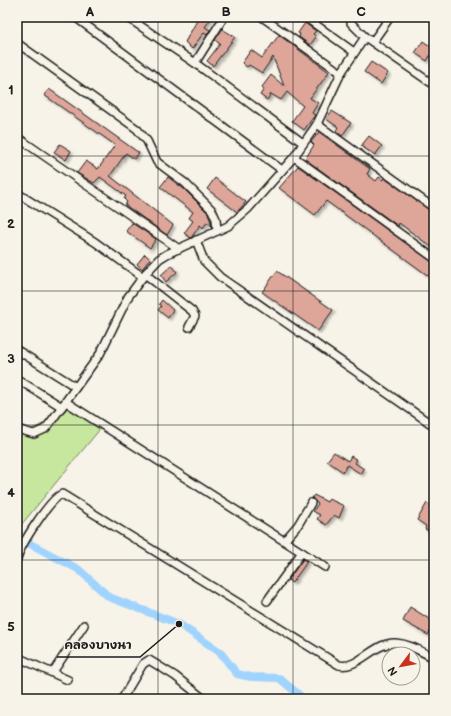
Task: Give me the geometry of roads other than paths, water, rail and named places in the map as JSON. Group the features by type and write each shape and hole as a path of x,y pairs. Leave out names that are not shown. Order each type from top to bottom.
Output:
{"street":[{"path":"75,17 282,170"},
{"path":"127,17 195,64 303,143"},
{"path":"195,64 224,17"},
{"path":"262,17 341,73"},
{"path":"305,17 354,52"},
{"path":"351,17 351,23 365,37 373,41 434,85"},
{"path":"373,41 388,20"},
{"path":"17,429 30,434 39,432 50,423 100,354 128,297 159,259 217,231 237,219 294,157 317,124 341,73 365,37"},
{"path":"17,43 137,129 147,141 157,162 184,183 212,210 216,219 217,231"},
{"path":"317,124 434,208"},
{"path":"17,137 178,249"},
{"path":"294,157 434,258"},
{"path":"17,193 95,242 192,311 195,316 189,327"},
{"path":"196,240 204,261 220,277 434,426"},
{"path":"17,350 76,387"},
{"path":"17,379 64,405 284,540 325,567"},
{"path":"17,558 27,538 55,498 65,494 339,665 350,665 368,652 395,643 412,647 434,658"},
{"path":"284,540 298,525 311,503"},
{"path":"267,601 302,552"},
{"path":"53,672 84,625"},
{"path":"17,657 68,680"},
{"path":"122,699 143,664 149,660 175,676 204,699"}],"waterway":[{"path":"17,537 78,569 109,597 179,624 220,652 237,674 251,677 279,678 304,699"}],"place":[{"name":"คลองบางนา","path":"179,624"}]}
